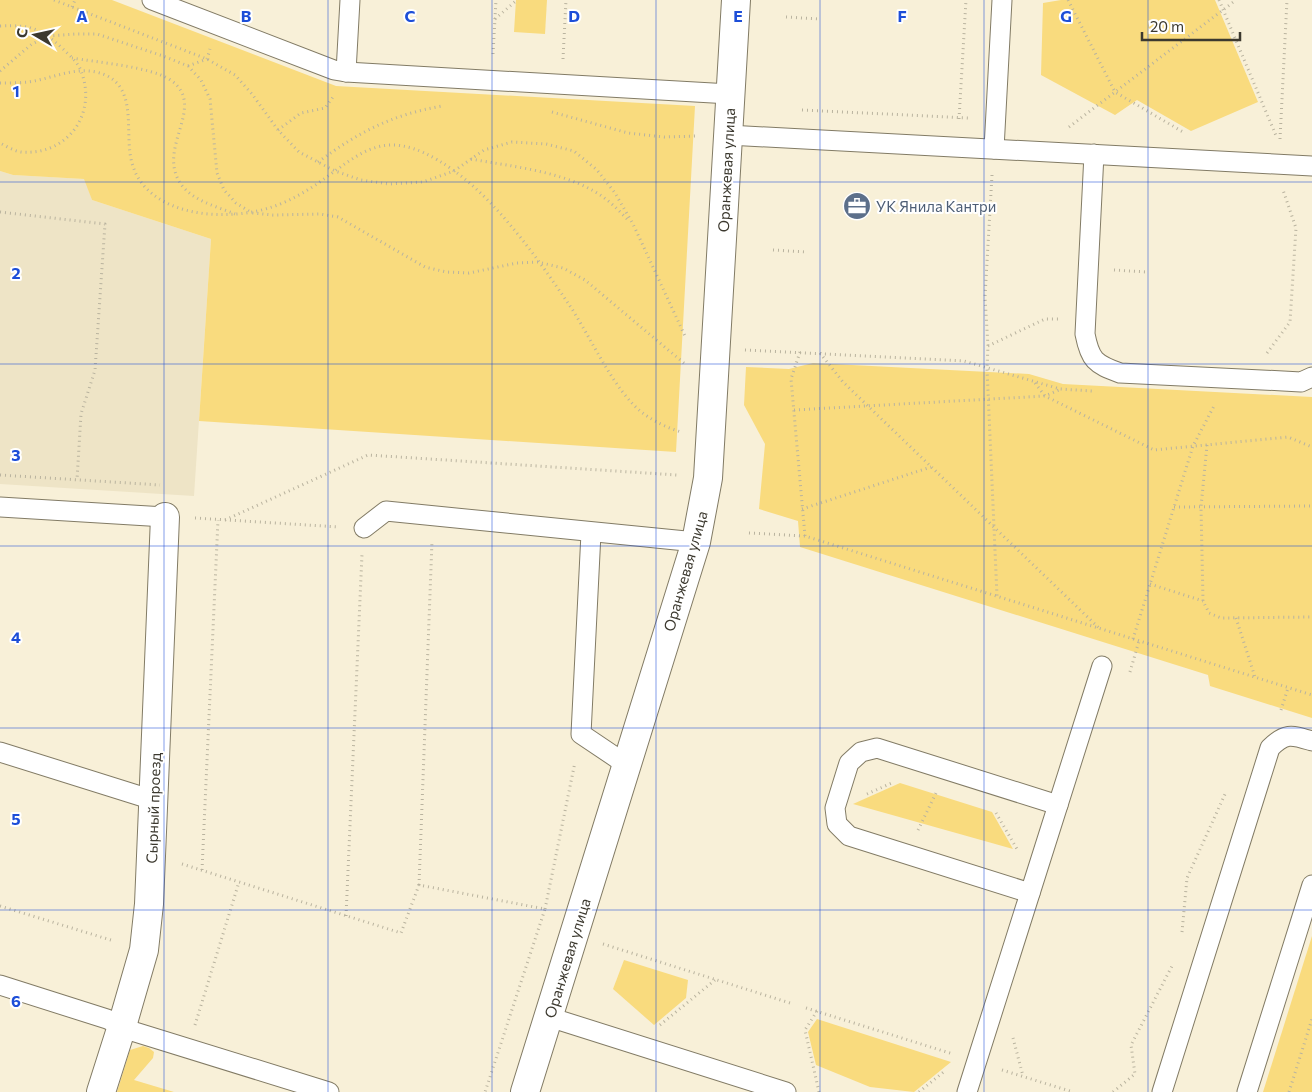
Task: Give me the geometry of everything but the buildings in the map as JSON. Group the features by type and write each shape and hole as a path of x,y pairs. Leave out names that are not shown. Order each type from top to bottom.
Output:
{"street":[{"name":"Оранжевая улица","path":"525,1092 696,542 708,478 716,135 730,94 736,0"},
{"name":"Сырный проезд","path":"101,1092 144,950 149,904 165,517"}],"lane":[{"path":"152,0 334,70 346,72 730,94"},
{"path":"346,72 350,0"},
{"path":"994,149 1002,0"},
{"path":"716,135 1312,166"},
{"path":"1094,154 1085,334 1089,353 1101,366 1120,373 1301,382 1312,377"},
{"path":"0,507 165,517"},
{"path":"364,528 386,511 696,542"},
{"path":"591,533 581,734 627,764"},
{"path":"967,1092 969,1059 1032,886 1102,666"},
{"path":"1162,1092 1270,748 1280,738 1295,736 1312,741"},
{"path":"1032,886 905,854 849,836 837,824 835,808 849,763 861,752 877,748 1058,805"},
{"path":"0,752 153,800"},
{"path":"1247,1092 1312,885"},
{"path":"0,985 107,1019 136,1032 188,1049 329,1092"},
{"path":"549,1017 779,1090"}],"path":[{"path":"54,0 206,58 235,75 252,94 278,130 299,152 335,171 361,180 389,184 423,182 454,171 484,150 512,142 546,144 574,151 597,170 615,193 634,224 687,340"},
{"path":"72,7 75,0"},
{"path":"493,53 496,0"},
{"path":"494,20 517,0"},
{"path":"563,57 566,0"},
{"path":"958,147 966,0"},
{"path":"1068,0 1115,92 1184,132"},
{"path":"1219,0 1280,145 1287,0"},
{"path":"1037,151 1236,0"},
{"path":"786,17 819,18"},
{"path":"0,26 25,25 49,36 72,58 81,70 86,94 82,118 68,138 47,150 19,152 0,143"},
{"path":"0,71 32,44 49,36 75,34 97,34 188,66 202,80 210,99 218,173 224,190 236,203 252,213 272,215 320,214 338,217 425,267 446,272 469,273 517,263 538,262 563,268 585,280 690,368"},
{"path":"188,66 206,58 212,46"},
{"path":"72,58 150,72 169,79 180,90 186,104 174,150 174,171 184,187 198,198 238,216"},
{"path":"0,83 28,82 81,70 98,72 114,80 122,91 129,111 129,143 132,163 140,182 173,207 190,212 238,216 284,202 361,153 379,146 400,145 425,152 454,171 481,194 512,228 568,303 622,391 643,413 666,427 686,434"},
{"path":"278,130 301,113 325,108 336,93"},
{"path":"318,162 349,139 384,122 421,110 449,104"},
{"path":"545,110 628,133 664,136 716,135"},
{"path":"802,110 995,120"},
{"path":"994,149 985,297 997,596"},
{"path":"471,159 536,170 572,180 606,199 634,224"},
{"path":"1248,379 1290,322 1296,228 1278,176 1278,164"},
{"path":"0,212 105,224 95,370 81,414 77,480 0,475"},
{"path":"773,250 806,252"},
{"path":"988,346 1046,318"},
{"path":"741,349 964,361 1060,390 1099,392"},
{"path":"800,352 791,379 805,536"},
{"path":"820,354 843,382 1101,629"},
{"path":"1034,382 1045,396 1154,450 1288,437 1312,448"},
{"path":"794,410 1045,396 1060,390"},
{"path":"1133,639 1193,446 1218,398"},
{"path":"1207,445 1201,507 1203,601 1208,613 1221,618 1312,617"},
{"path":"225,520 368,454 684,475"},
{"path":"802,509 931,466"},
{"path":"1174,508 1312,506"},
{"path":"218,520 202,870 401,933 419,885 433,516"},
{"path":"165,517 364,528 346,916"},
{"path":"749,533 805,536 1312,695"},
{"path":"1150,584 1203,601"},
{"path":"1236,618 1256,678"},
{"path":"1132,665 1139,641"},
{"path":"485,1092 545,909 581,734"},
{"path":"835,808 940,768"},
{"path":"905,854 940,768"},
{"path":"977,780 1032,886"},
{"path":"1182,940 1187,878 1230,784"},
{"path":"188,1049 239,882"},
{"path":"419,885 545,909"},
{"path":"0,906 144,950"},
{"path":"598,942 790,1003"},
{"path":"1113,1092 1135,1074 1131,1045 1172,966"},
{"path":"637,1045 715,979"},
{"path":"806,1008 1073,1092"},
{"path":"817,1011 805,1030 819,1092"},
{"path":"1289,1092 1312,1019"},
{"path":"919,1092 969,1059"}],"shaded area":[{"path":"0,0 112,0 336,86 695,106 676,452 199,421 211,239 92,200 84,179 13,175 0,171"},
{"path":"516,0 547,0 545,34 514,32"},
{"path":"1061,0 1215,0 1258,102 1191,131 1137,100 1115,115 1041,75 1043,3"},
{"path":"0,171 13,175 85,179 92,200 211,239 194,496 0,484"},
{"path":"813,363 1029,374 1063,384 1312,397 1312,718 1210,686 1208,675 800,547 798,521 759,509 765,444 744,405 746,367 789,369"},
{"path":"900,783 992,812 1013,849 853,804"},
{"path":"1312,936 1312,1092 1263,1092"},
{"path":"624,960 688,980 686,998 654,1025 613,989"},
{"path":"817,1019 951,1062 914,1092 870,1087 816,1065 808,1032"},
{"path":"143,1046 154,1052 153,1058 134,1080 174,1092 117,1092 130,1050"}],"place":[{"name":"УК Янила Кантри","path":"857,206"}]}
